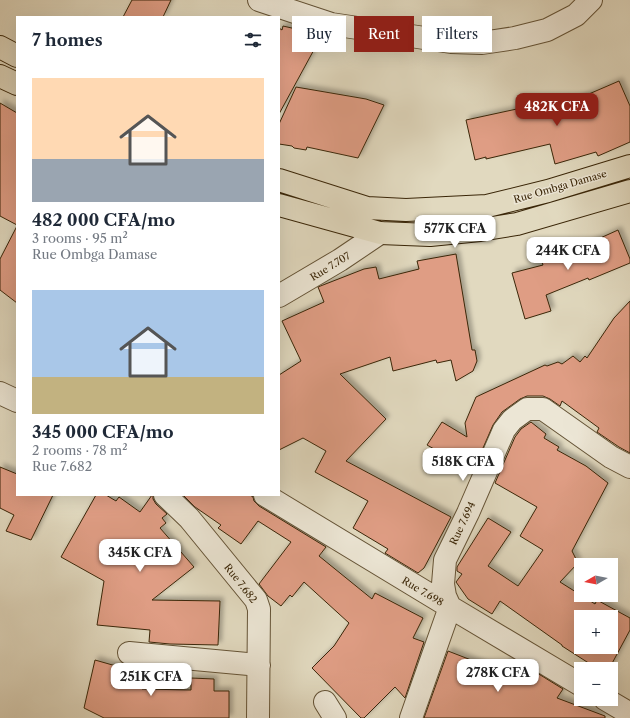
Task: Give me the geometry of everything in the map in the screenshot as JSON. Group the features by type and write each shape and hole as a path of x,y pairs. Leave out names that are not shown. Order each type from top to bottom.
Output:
{"main road":[{"path":"0,47 16,55"},
{"path":"0,76 16,84"},
{"name":"Rue Ombga Damase","path":"280,180 367,208 406,210 487,206 548,191 630,166"},
{"path":"280,205 380,233 430,234 480,230 518,224 630,191"}],"street":[{"path":"264,1 331,24 451,42 482,43 515,38 547,30 576,15 591,0"},
{"name":"Rue 7.707","path":"280,295 340,260 380,233"},
{"path":"0,393 16,401"},
{"name":"Rue 7.694","path":"450,607 445,596 443,584 445,560 468,513 504,430 512,420 527,409 542,409 611,457 630,467"},
{"name":"Rue 7.682","path":"165,496 189,518 256,600 260,609 258,718"},
{"name":"Rue 7.698","path":"267,496 574,681"},
{"path":"411,718 450,607"},
{"path":"128,653 259,665"},
{"path":"617,706 627,712"}],"building":[{"path":"132,0 171,0 163,16 124,16"},
{"path":"283,26 292,28 292,52 313,52 280,112 280,29 282,30"},
{"path":"619,81 630,106 630,142 598,156 596,152 555,164 550,144 486,159 486,157 475,160 466,120 526,107 527,112 566,100 568,103"},
{"path":"296,87 366,99 384,105 358,158 307,147 306,150 280,144 280,122"},
{"path":"0,103 16,112 16,224 0,216"},
{"path":"16,228 16,302 0,290 0,259"},
{"path":"618,230 630,259 630,263 589,280 588,278 546,295 551,311 525,319 512,273 543,265 541,260 575,246 576,249"},
{"path":"456,254 472,350 475,350 477,361 473,371 456,381 451,360 437,363 436,360 393,371 390,357 340,374 386,419 346,461 451,517 424,568 418,573 385,553 388,549 353,528 368,501 315,472 326,451 303,438 280,450 280,374 301,361 282,321 324,302 318,287 364,269 376,267 379,279 419,269 417,261"},
{"path":"630,301 630,453 597,432 599,428 562,401 560,406 543,396 527,396 520,399 502,412 493,425 473,471 427,445 442,422 467,437 465,423 476,397 545,365 547,366 558,362 562,364 573,356 580,362 585,356 587,358 614,318"},
{"path":"531,422 546,434 544,438 559,447 557,450 586,466 608,483 572,551 576,558 574,558 574,567 560,582 574,591 574,602 592,602 595,604 596,602 601,602 615,610 574,610 574,654 500,601 492,614 468,599 456,582 462,574 457,571 457,567 488,518 511,532 488,566 518,586 543,550 520,536 537,507 495,483 515,437 521,429"},
{"path":"0,467 16,474 16,496 53,496 31,540 6,531 14,515 0,508"},
{"path":"95,496 108,496 116,501 119,497 140,512 151,496 153,496 156,504 167,514 162,518 166,523 160,528 194,567 152,600 220,601 218,645 149,642 150,630 97,625 104,581 61,557"},
{"path":"184,496 252,496 259,506 326,547 319,556 372,599 375,593 423,618 413,638 424,642 405,698 395,687 364,718 361,718 312,668 334,646 349,623 304,582 292,597 290,595 281,606 268,596 259,584 291,542 258,521 241,544 218,528 221,525 195,507"},
{"path":"618,611 630,618 630,630 618,652"},
{"path":"448,651 502,672 508,660 529,668 563,689 557,698 574,704 574,706 578,706 605,716 605,718 424,718"},
{"path":"575,654 617,654 613,662 587,662"},
{"path":"95,660 144,674 142,689 191,690 191,678 214,679 214,691 229,691 229,718 104,718 84,708"}]}
